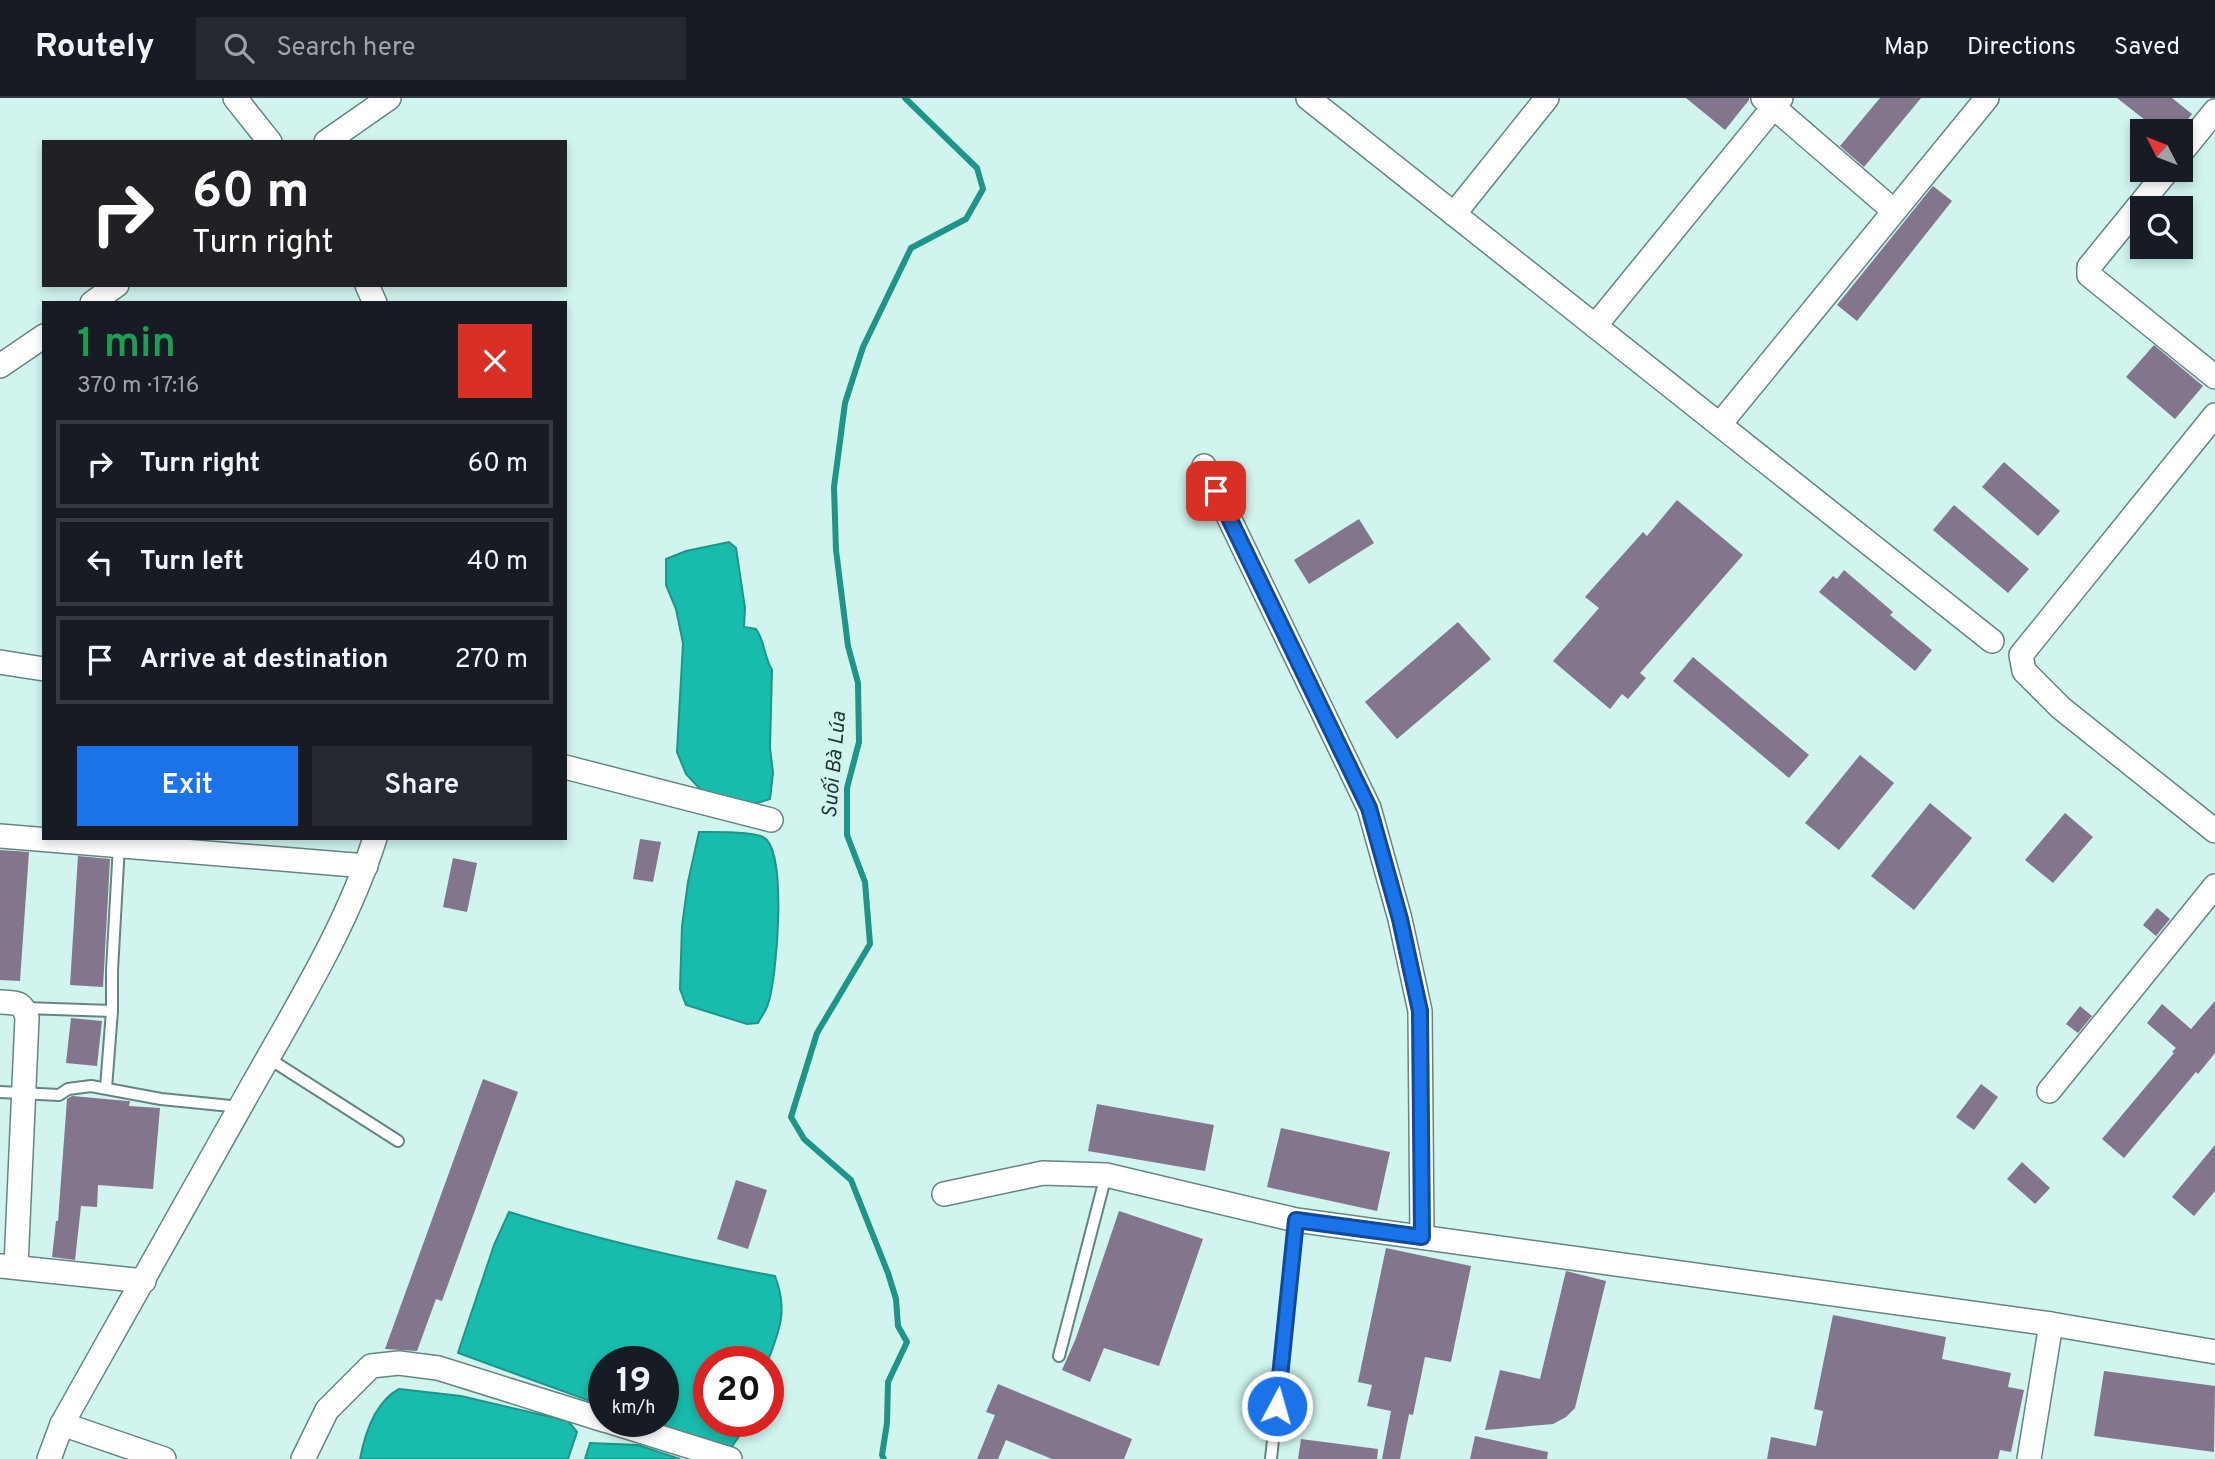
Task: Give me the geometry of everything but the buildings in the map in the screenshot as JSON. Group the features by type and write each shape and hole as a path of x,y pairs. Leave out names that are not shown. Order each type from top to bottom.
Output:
{"street":[{"path":"235,98 268,140"},
{"path":"329,140 389,98"},
{"path":"1308,98 1992,641"},
{"path":"1454,214 1547,98"},
{"path":"1720,425 1987,98"},
{"path":"1595,326 1772,101 1894,211"},
{"path":"2193,138 2215,111"},
{"path":"2158,182 2089,267 2089,275 2215,377"},
{"path":"95,301 114,287"},
{"path":"0,366 42,337"},
{"path":"2215,415 2021,655 2024,671 2061,709 2215,831"},
{"path":"1205,466 1369,808 1376,832 1400,919 1420,1011 1422,1237"},
{"path":"0,662 42,669"},
{"path":"567,768 771,820"},
{"path":"0,836 42,839"},
{"path":"53,840 366,866"},
{"path":"50,1459 62,1424 241,1107 346,914 374,840"},
{"path":"2049,1091 2215,886"},
{"path":"0,1002 18,1003 25,1008 27,1018 24,1094 8,1266 144,1281"},
{"path":"944,1194 1043,1172 1106,1175 1296,1220 2051,1325 2215,1352"},
{"path":"2029,1459 2051,1325"},
{"path":"303,1459 327,1410 371,1366 399,1363 438,1368 588,1414"},
{"path":"62,1424 164,1459"},
{"path":"660,1437 730,1459"}],"lane":[{"path":"106,1088 119,845"},
{"path":"25,1008 112,1011"},
{"path":"268,1058 398,1141"},
{"path":"0,1092 59,1095 68,1089 91,1086 161,1099 241,1107"},
{"path":"1059,1356 1106,1175"},
{"path":"1271,1459 1296,1220"}],"shaded area":[{"path":"729,542 736,548 745,608 744,627 756,629 772,670 770,748 773,773 770,799 751,805 704,793 686,774 677,752 683,643 676,609 666,585 666,559 686,551"},
{"path":"699,832 758,835 771,847 778,889 777,943 767,1007 758,1023 747,1024 686,1005 680,989 682,926"},
{"path":"509,1212 641,1248 775,1276 782,1309 776,1339 773,1346 693,1346 693,1437 679,1432 679,1346 588,1346 588,1400 458,1353 494,1245"},
{"path":"399,1389 461,1396 568,1421 577,1432 568,1459 360,1459 368,1429 377,1410"},
{"path":"694,1437 738,1437 730,1449"},
{"path":"590,1443 638,1445 680,1459 585,1459"}],"waterway":[{"name":"Suối Bà Lúa","path":"884,1459 882,1455 887,1423 888,1382 907,1342 898,1326 896,1299 851,1180 804,1139 791,1117 817,1033 870,944 865,882 847,835 847,788 859,742 858,683 848,646 836,550 834,487 845,403 863,347 911,248 966,219 983,189 977,168 905,98"}],"route":[{"path":"1216,491 1369,808 1400,919 1420,1011 1422,1237 1296,1220 1277,1406"}]}
